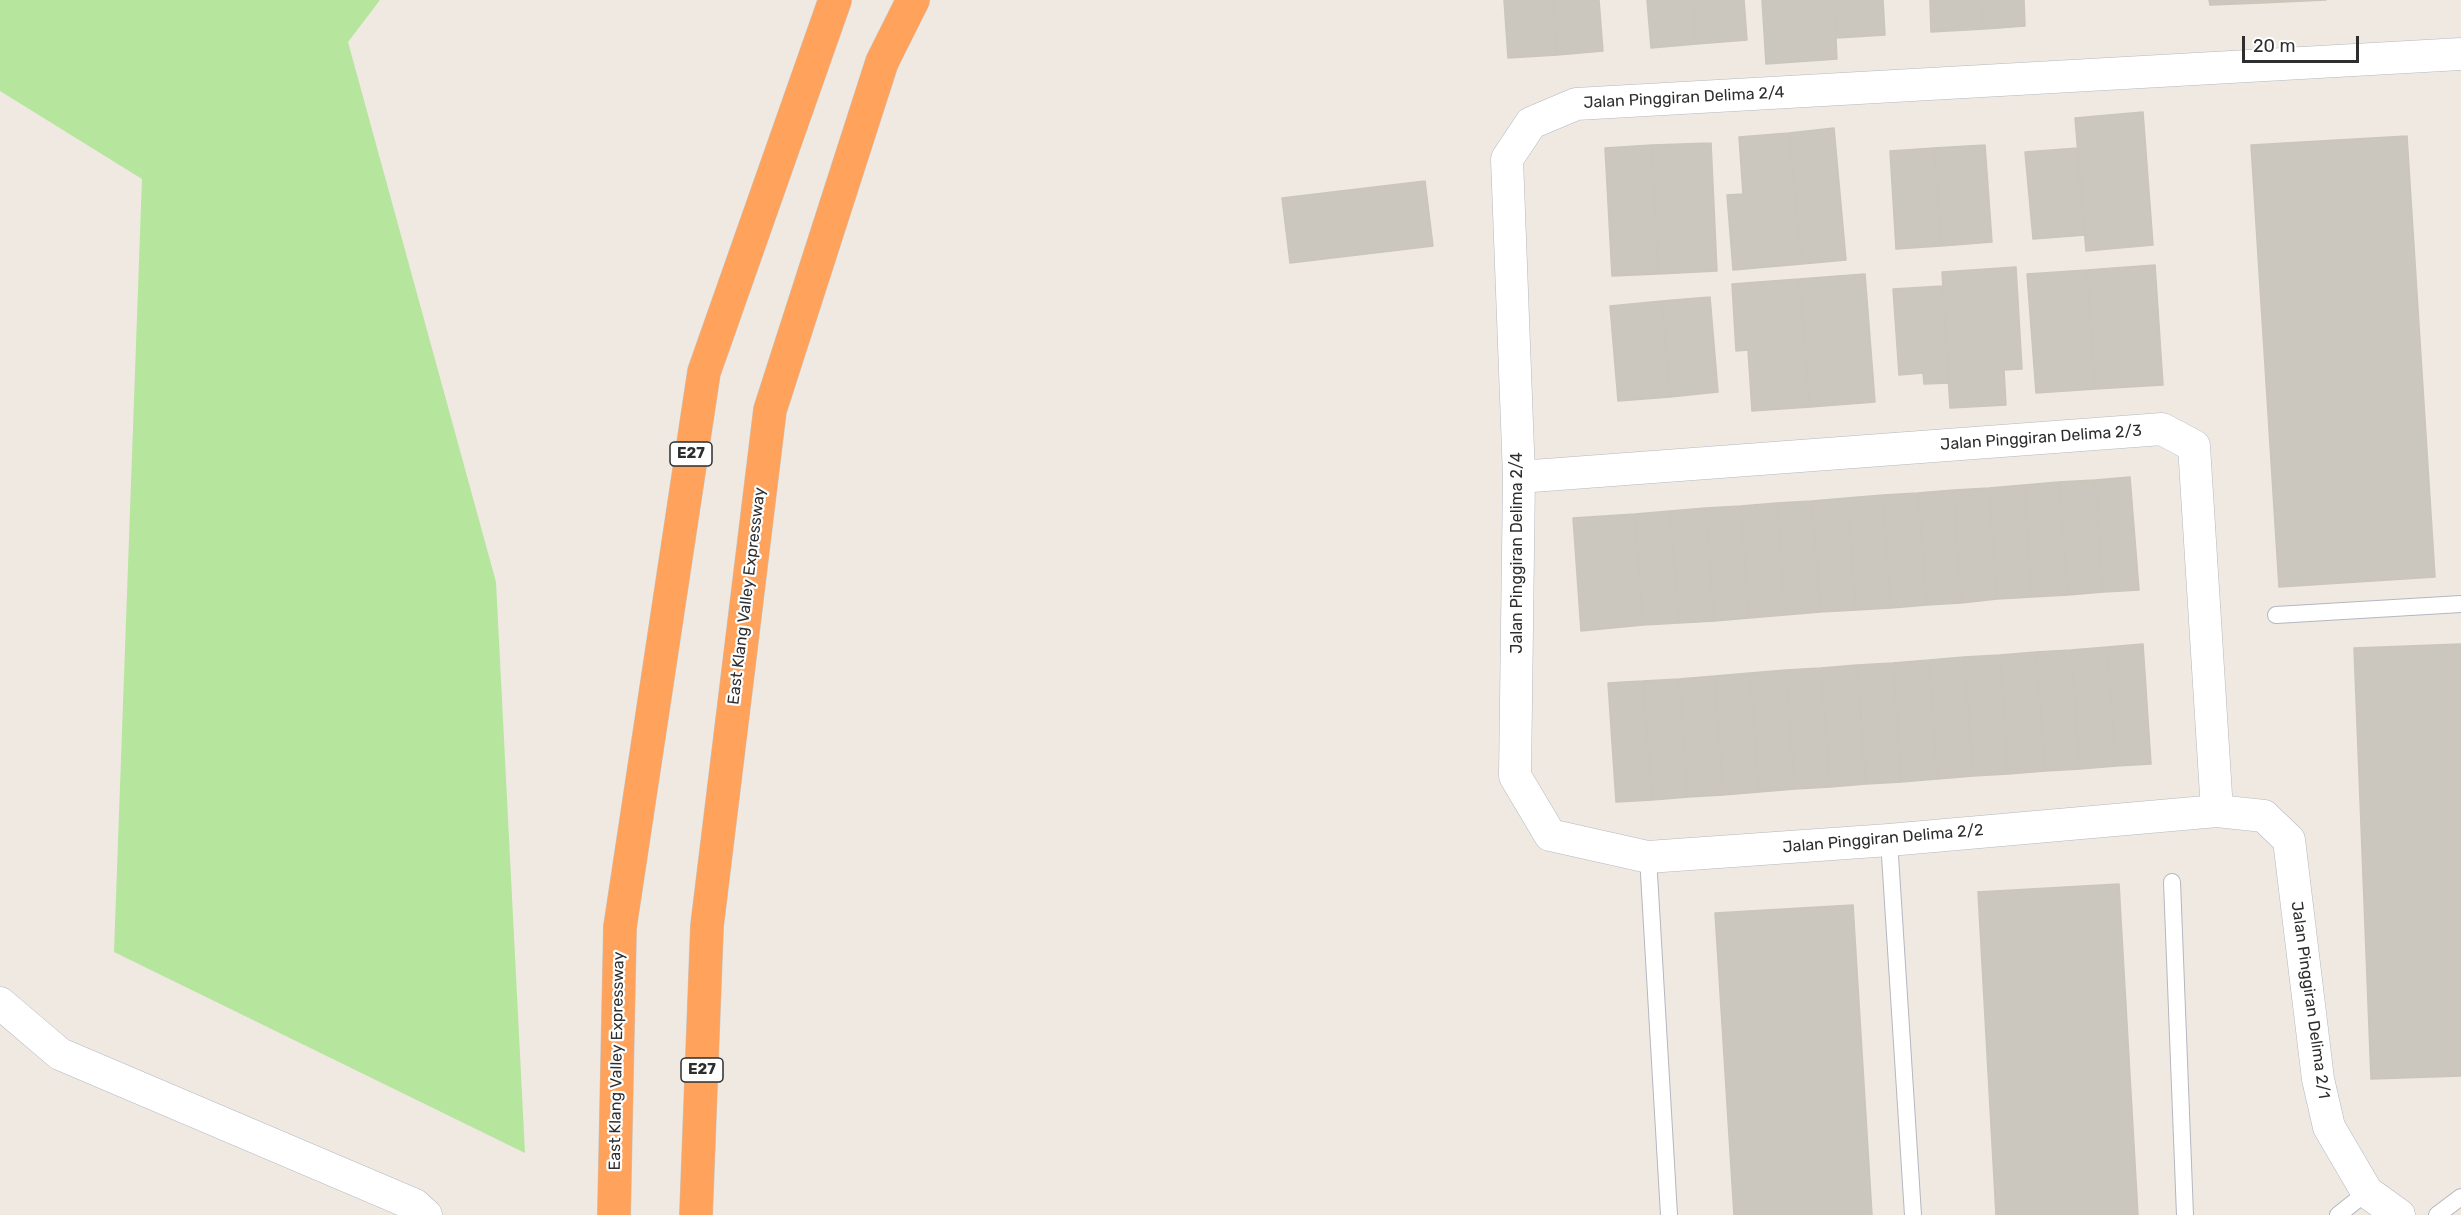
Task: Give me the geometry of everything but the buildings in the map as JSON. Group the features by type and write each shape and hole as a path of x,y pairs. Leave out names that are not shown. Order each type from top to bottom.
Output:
{"highway":[{"name":"East Klang Valley Expressway","path":"614,1215 620,927 704,372 835,0"},
{"name":"East Klang Valley Expressway","path":"696,1215 707,926 770,410 882,62 913,0"}],"street":[{"name":"Jalan Pinggiran Delima 2/4","path":"1550,835 1515,776 1519,477 1508,159 1532,123 1576,104 2461,54"},
{"name":"Jalan Pinggiran Delima 2/3","path":"1519,477 2162,429 2194,446 2217,811"},
{"name":"Jalan Pinggiran Delima 2/2","path":"1550,835 1648,857 1888,840 2217,811"},
{"name":"Jalan Pinggiran Delima 2/1","path":"2217,811 2264,816 2289,840 2318,1079 2329,1127 2367,1192 2399,1215"},
{"path":"0,1003 60,1054 415,1205 426,1215"}],"lane":[{"path":"2276,615 2461,604"},
{"path":"1888,840 1913,1215"},
{"path":"1648,857 1669,1215"},
{"path":"2172,882 2185,1215"},
{"path":"2338,1215 2367,1192"},
{"path":"2437,1215 2461,1197"}],"green space":[{"path":"0,0 380,0 348,42 496,582 525,1153 114,952 142,179 0,91"}]}
